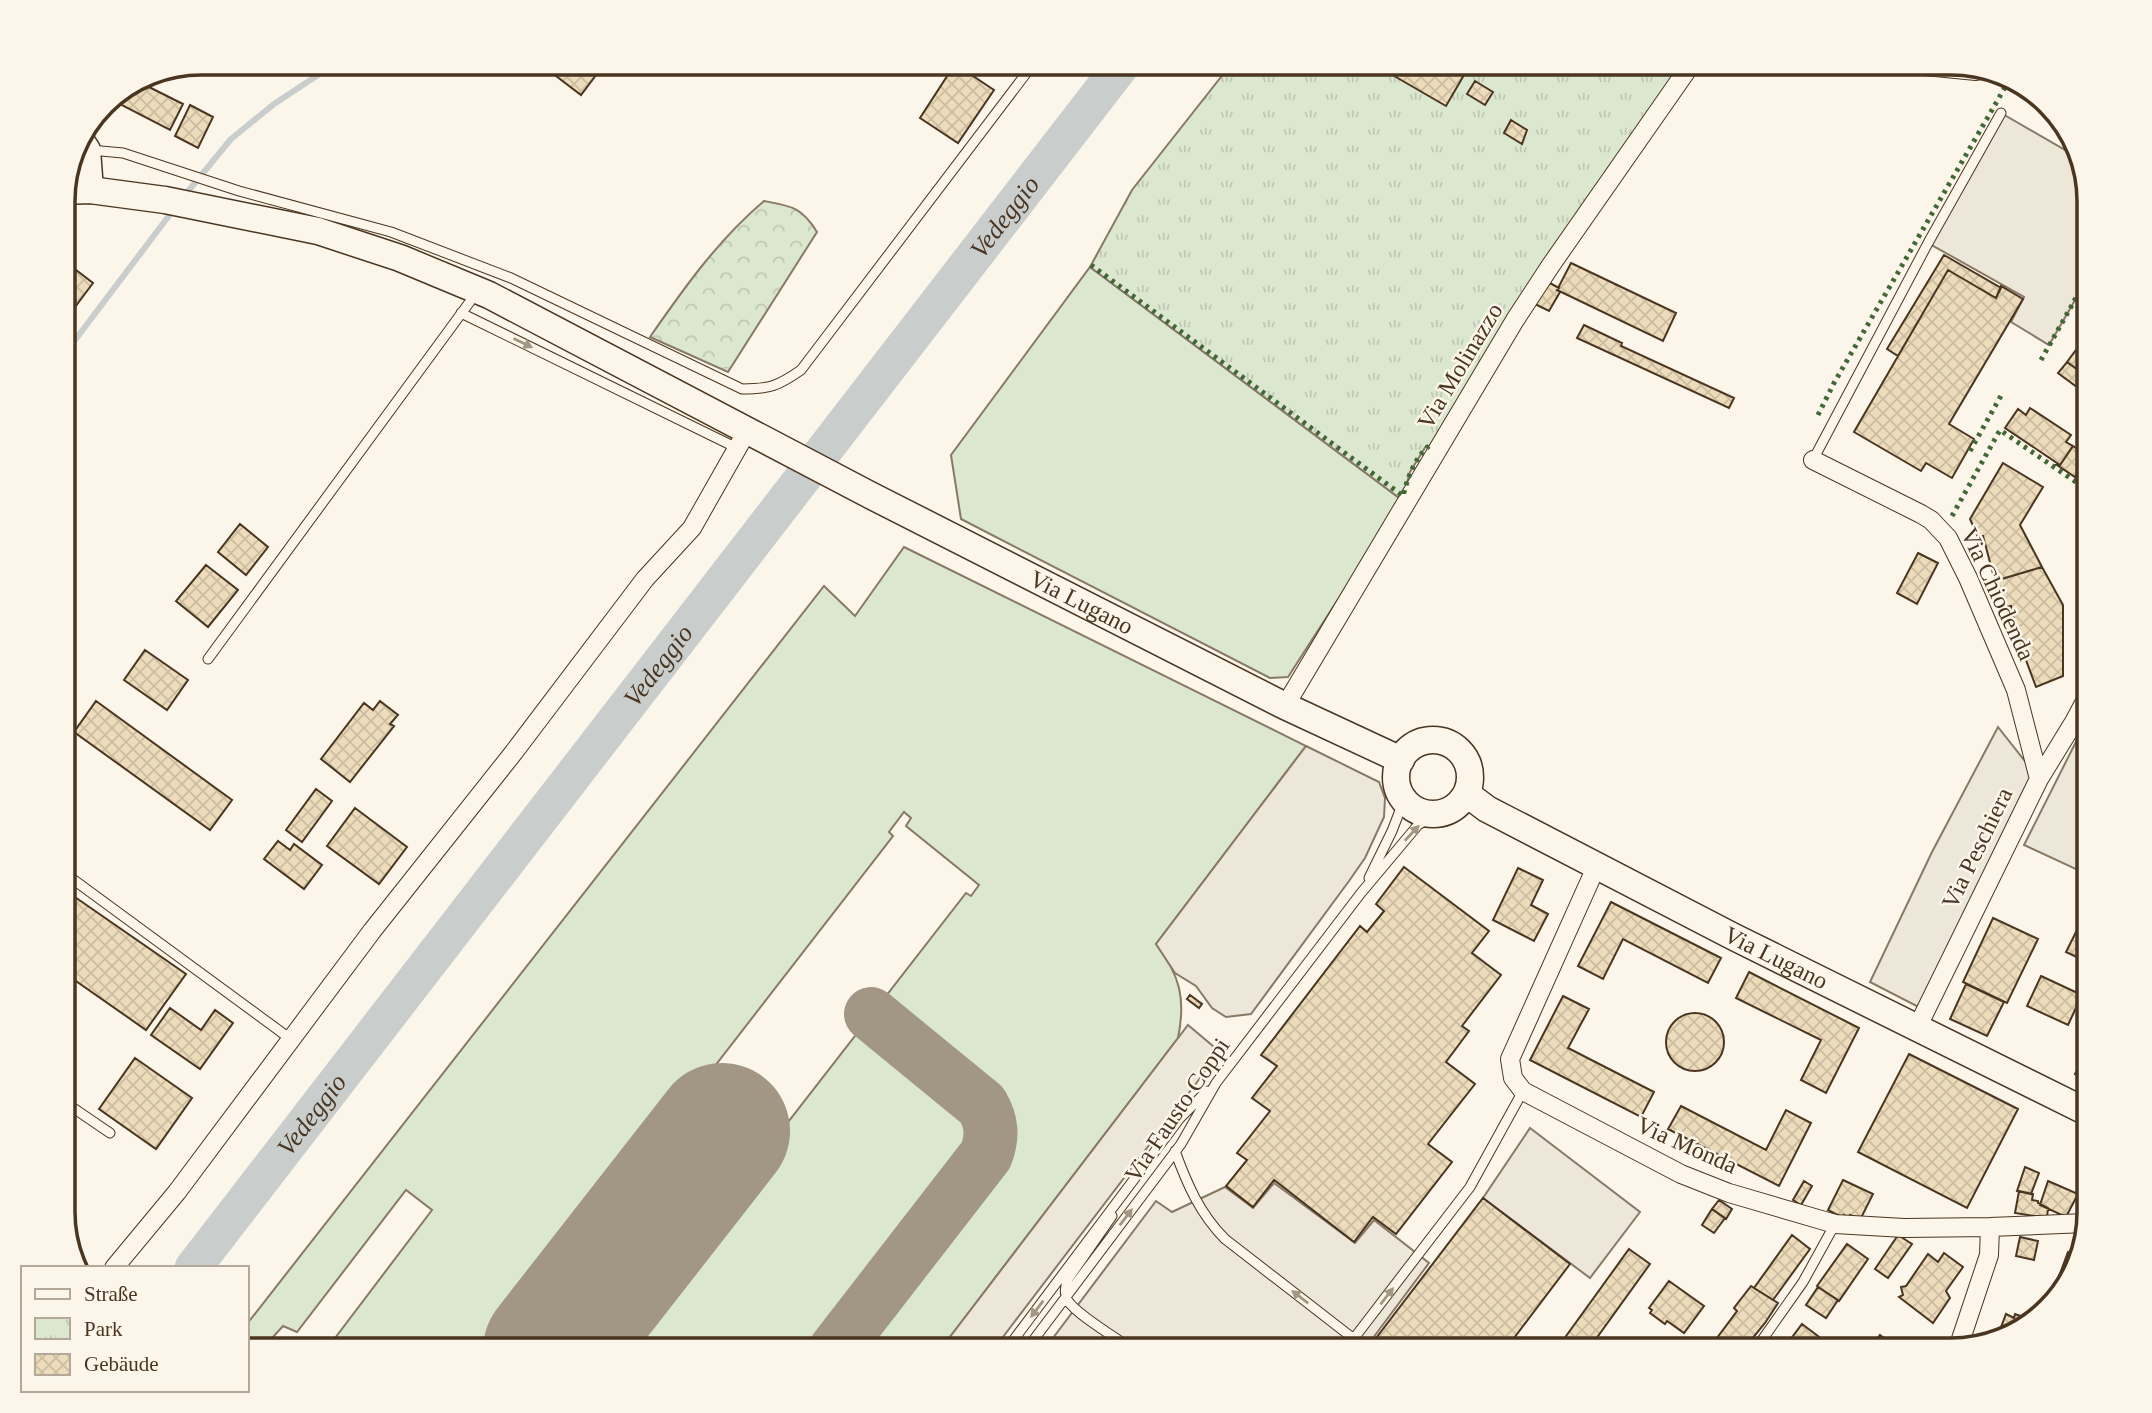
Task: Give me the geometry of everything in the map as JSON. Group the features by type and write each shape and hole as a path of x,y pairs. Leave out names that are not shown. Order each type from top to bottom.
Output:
{"main road":[{"path":"85,155 90,190"},
{"name":"Via Lugano","path":"76,191 90,190 197,205 318,231 401,258 478,290 749,440 870,495 1285,706 1401,760"},
{"path":"1432,740 1445,742 1465,757 1471,782 1467,794 1448,812 1423,813 1404,800 1396,780 1401,760 1408,750 1419,743 1432,740"},
{"name":"Via Lugano","path":"1467,794 1487,809 2077,1107"}],"street":[{"name":"Via Molinazzo","path":"1285,706 1516,320 1551,265 1684,75"},
{"path":"116,1266 177,1192 372,931 514,752 645,579 692,528 749,440"},
{"name":"Via Chiodenda","path":"1813,460 1921,514 1931,520 1948,538 2016,690 2039,779"},
{"name":"Via Peschiera","path":"1917,1028 2039,779 2077,716"},
{"path":"1523,1091 1513,1079 1510,1059 1597,865"},
{"name":"Via Monda","path":"1523,1091 1681,1174 1729,1193 1835,1224 1904,1228 2076,1223"},
{"path":"1962,1337 1989,1255 1990,1227"}],"lane":[{"path":"88,145 391,232 510,278 742,389 765,389 785,381 801,370 1025,75"},
{"path":"1813,460 1928,243 2001,113"},
{"path":"208,659 478,290"},
{"path":"461,313 749,440"},
{"name":"Via Fausto Coppi","path":"1361,893 1382,853 1404,800"},
{"name":"Via Fausto Coppi","path":"1035,1338 1175,1151 1216,1083 1361,893 1418,825 1436,814"},
{"path":"76,882 292,1040"},
{"path":"1015,1338 1180,1118 1216,1083"},
{"path":"1355,1338 1470,1187 1523,1091"},
{"path":"76,1110 110,1133"},
{"path":"1175,1151 1188,1187 1216,1230 1353,1338"},
{"path":"1117,1338 1074,1307 1066,1296 1065,1289 1068,1279 1105,1228 1124,1193"},
{"path":"1763,1338 1803,1282 1835,1224"}],"green space":[{"path":"1223,75 1675,75 1431,446 1426,446 1410,472 1402,500 1090,267 1132,190"},
{"path":"764,201 795,209 806,217 817,232 728,372 650,337 717,248"},
{"path":"1090,267 1402,500 1288,677 1270,678 961,519 951,455"},
{"path":"904,547 1306,746 1156,944 1171,966 1179,988 1181,1011 1178,1038 949,1338 620,1338 966,893 971,896 979,885 906,826 911,818 904,812 889,832 893,836 504,1338 335,1338 432,1210 406,1190 297,1332 283,1326 272,1338 248,1338 248,1323 824,586 855,616"}],"shaded area":[{"path":"2001,113 2066,151 2074,177 2077,202 2077,297 2049,345 2011,322 2024,297 1928,243"},
{"path":"1998,727 2039,779 1930,1013 1870,982 1932,852"},
{"path":"2077,740 2077,870 2024,845"},
{"path":"1306,746 1379,782 1385,798 1384,817 1365,858 1251,1014 1226,1017 1212,1008 1196,986 1175,973 1156,944"},
{"path":"1188,1025 1220,1052 1002,1338 949,1338"},
{"path":"1530,1128 1640,1212 1590,1278 1483,1198"},
{"path":"1274,1183 1355,1243 1374,1220 1429,1263 1373,1338 1053,1338 1156,1201 1172,1212 1225,1187 1253,1208"}],"building":[{"path":"555,75 596,75 581,95"},
{"path":"948,75 972,75 994,90 958,143 920,118"},
{"path":"1392,75 1464,75 1446,106"},
{"path":"1475,81 1493,92 1485,105 1467,94"},
{"path":"149,87 183,104 170,130 121,105"},
{"path":"190,105 213,117 198,148 175,136"},
{"path":"1511,120 1527,130 1522,144 1504,133"},
{"path":"1944,255 2001,288 1996,298 1948,270 1898,356 1887,349"},
{"path":"1571,263 1676,313 1663,341 1557,290"},
{"path":"76,270 93,283 76,306"},
{"path":"1948,270 1996,298 2001,286 2023,299 1949,424 1974,439 1952,478 1926,463 1921,471 1854,432"},
{"path":"1548,282 1559,288 1557,290 1560,292 1549,311 1535,304"},
{"path":"1584,325 1622,343 1621,346 1734,398 1729,408 1577,338"},
{"path":"2076,350 2077,351 2077,369 2067,362"},
{"path":"2067,362 2077,369 2077,387 2058,373"},
{"path":"2030,408 2071,435 2066,442 2073,446 2060,465 2005,428 2018,409 2026,415"},
{"path":"2073,446 2077,449 2075,477 2057,465 2060,465"},
{"path":"2003,463 2043,487 2020,525 2042,567 1995,581 1983,536 1978,537 1970,519"},
{"path":"240,524 268,547 246,575 218,552"},
{"path":"1918,553 1938,563 1917,604 1897,593"},
{"path":"206,565 238,590 208,627 176,601"},
{"path":"2042,567 2063,605 2063,676 2036,687 2017,636 2011,606 2006,607 1995,581"},
{"path":"145,650 188,680 167,710 124,680"},
{"path":"96,701 232,800 210,830 76,733 76,729"},
{"path":"380,701 398,715 390,724 394,726 350,782 321,759 364,703 373,710"},
{"path":"316,789 332,801 302,842 286,830"},
{"path":"355,808 407,847 379,884 327,846"},
{"path":"278,841 290,850 294,844 322,865 304,889 264,859"},
{"path":"1404,867 1489,931 1472,953 1501,975 1462,1026 1469,1031 1446,1062 1475,1084 1428,1144 1452,1162 1396,1234 1373,1217 1354,1242 1274,1180 1253,1207 1226,1186 1247,1160 1237,1153 1270,1111 1252,1098 1277,1066 1261,1055 1360,926 1367,932 1384,911 1376,904"},
{"path":"1518,868 1543,880 1531,905 1548,914 1534,941 1493,920"},
{"path":"76,898 186,974 146,1030 76,981"},
{"path":"1611,902 1721,958 1708,983 1623,939 1603,979 1578,966"},
{"path":"1993,918 2038,939 2007,1003 1963,982"},
{"path":"2077,930 2077,957 2066,952"},
{"path":"1749,972 1859,1028 1826,1093 1801,1080 1821,1040 1736,998"},
{"path":"2041,976 2077,993 2077,1006 2068,1025 2027,1006"},
{"path":"1966,984 2004,1002 1987,1036 1950,1019"},
{"path":"1190,995 1202,1004 1199,1008 1187,999"},
{"path":"1563,996 1589,1009 1568,1048 1654,1092 1641,1117 1530,1060"},
{"path":"170,1008 201,1030 215,1010 233,1023 200,1069 151,1035"},
{"path":"1695,1013 1711,1018 1719,1026 1724,1042 1719,1058 1711,1066 1695,1071 1679,1066 1671,1058 1666,1042 1671,1026 1679,1018"},
{"path":"1909,1054 2018,1109 1967,1208 1858,1152"},
{"path":"135,1058 192,1098 156,1149 99,1109"},
{"path":"1681,1106 1766,1150 1786,1110 1811,1123 1779,1186 1668,1129"},
{"path":"2025,1167 2039,1173 2031,1194 2017,1191"},
{"path":"1843,1180 1873,1194 1860,1220 1850,1215 1849,1218 1844,1215 1843,1218 1828,1210"},
{"path":"1804,1181 1812,1186 1801,1205 1793,1200"},
{"path":"2048,1181 2077,1194 2066,1217 2040,1205"},
{"path":"2019,1191 2033,1194 2032,1200 2048,1208 2047,1218 2015,1213"},
{"path":"1483,1198 1570,1264 1514,1338 1376,1338"},
{"path":"1719,1200 1732,1209 1726,1219 1712,1209"},
{"path":"1712,1209 1725,1218 1714,1233 1702,1225"},
{"path":"1792,1235 1810,1249 1773,1300 1754,1288"},
{"path":"1898,1235 1912,1244 1888,1278 1875,1269"},
{"path":"2020,1237 2038,1241 2034,1260 2016,1256"},
{"path":"1847,1244 1868,1259 1839,1301 1817,1286"},
{"path":"1629,1249 1650,1264 1597,1338 1565,1338"},
{"path":"2068,1252 2070,1253 2064,1267 2060,1274"},
{"path":"1944,1253 1963,1267 1946,1291 1950,1298 1933,1323 1899,1297 1903,1295 1901,1287 1906,1286 1928,1254 1938,1262"},
{"path":"1669,1281 1704,1306 1684,1333 1650,1313 1652,1310 1649,1308"},
{"path":"1751,1286 1778,1303 1753,1338 1717,1338 1737,1311 1734,1308"},
{"path":"1818,1287 1838,1300 1826,1318 1806,1305"},
{"path":"2006,1314 2014,1318 2015,1314 2021,1316 2014,1321 2001,1327"},
{"path":"1802,1324 1820,1338 1792,1338"}],"waterway":[{"path":"185,195 231,139 274,104 318,75"},
{"name":"Vedeggio","path":"195,1266 1114,75"},
{"path":"76,339 174,209"}],"taxiway":[{"path":"844,1338 986,1155 990,1142 990,1123 982,1105 871,1014"}],"runway":[{"path":"560,1338 722,1131"}],"hedge":[{"path":"1818,415 2005,88"},
{"path":"1091,265 1403,496 1414,466 1422,453 1433,443"},
{"path":"2074,301 2077,296"},
{"path":"2041,360 2072,305"},
{"path":"1970,451 2002,394"},
{"path":"1952,516 2000,430 2077,483"}]}
